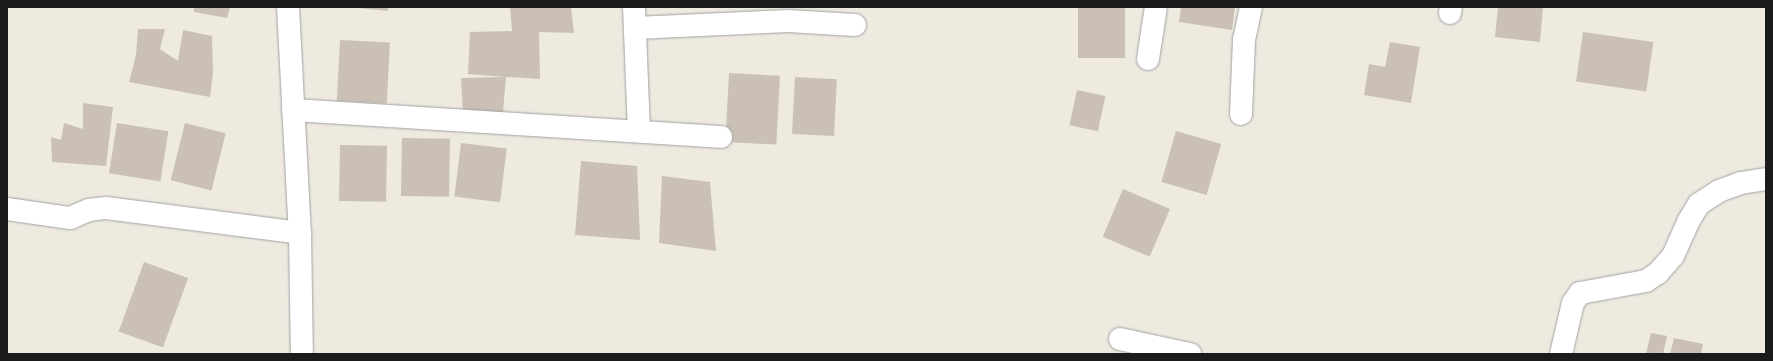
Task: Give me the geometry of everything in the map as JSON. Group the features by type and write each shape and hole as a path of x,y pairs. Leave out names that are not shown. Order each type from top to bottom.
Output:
{"street":[{"path":"288,7 300,233 302,354"},
{"path":"634,7 639,130"},
{"path":"1148,59 1156,7"},
{"path":"1241,114 1244,40 1251,7"},
{"path":"634,28 788,21 855,25"},
{"path":"293,110 639,130 722,137"},
{"path":"1561,354 1573,303 1580,293 1646,281 1658,273 1673,256 1688,222 1700,204 1719,191 1764,173"},
{"path":"7,209 70,218 90,210 106,208 300,233"},
{"path":"1120,339 1190,354"}],"building":[{"path":"194,7 230,7 227,18 194,12"},
{"path":"388,7 388,11 359,8"},
{"path":"510,7 571,7 574,33 539,32 540,79 506,77 503,112 463,112 461,78 505,77 468,74 470,32 512,31"},
{"path":"1078,7 1125,7 1125,58 1078,58"},
{"path":"1181,7 1235,7 1232,30 1179,22"},
{"path":"1498,7 1543,7 1540,42 1495,37"},
{"path":"138,29 165,29 160,49 178,61 183,30 212,36 213,73 210,97 129,82 136,55"},
{"path":"1583,32 1653,42 1646,91 1576,82"},
{"path":"340,40 390,43 387,104 337,101"},
{"path":"1390,42 1420,47 1411,103 1364,95 1369,64 1385,67"},
{"path":"729,73 780,76 776,145 725,142"},
{"path":"795,77 837,79 834,136 792,134"},
{"path":"1077,90 1105,96 1098,131 1070,125"},
{"path":"83,103 113,107 106,166 52,162 51,137 61,140 64,123 83,129"},
{"path":"117,123 168,131 160,182 109,173"},
{"path":"185,123 226,133 211,190 171,180"},
{"path":"1176,131 1221,144 1207,195 1161,182"},
{"path":"402,138 450,139 449,197 401,196"},
{"path":"461,143 507,149 500,202 454,197"},
{"path":"340,145 387,146 386,202 339,201"},
{"path":"581,161 637,166 640,240 575,235"},
{"path":"662,176 710,182 716,251 659,243"},
{"path":"1123,189 1170,209 1150,257 1103,237"},
{"path":"144,262 188,278 163,348 119,332"},
{"path":"1651,333 1667,336 1663,354 1646,354"},
{"path":"1674,338 1703,344 1701,354 1670,354"}]}
